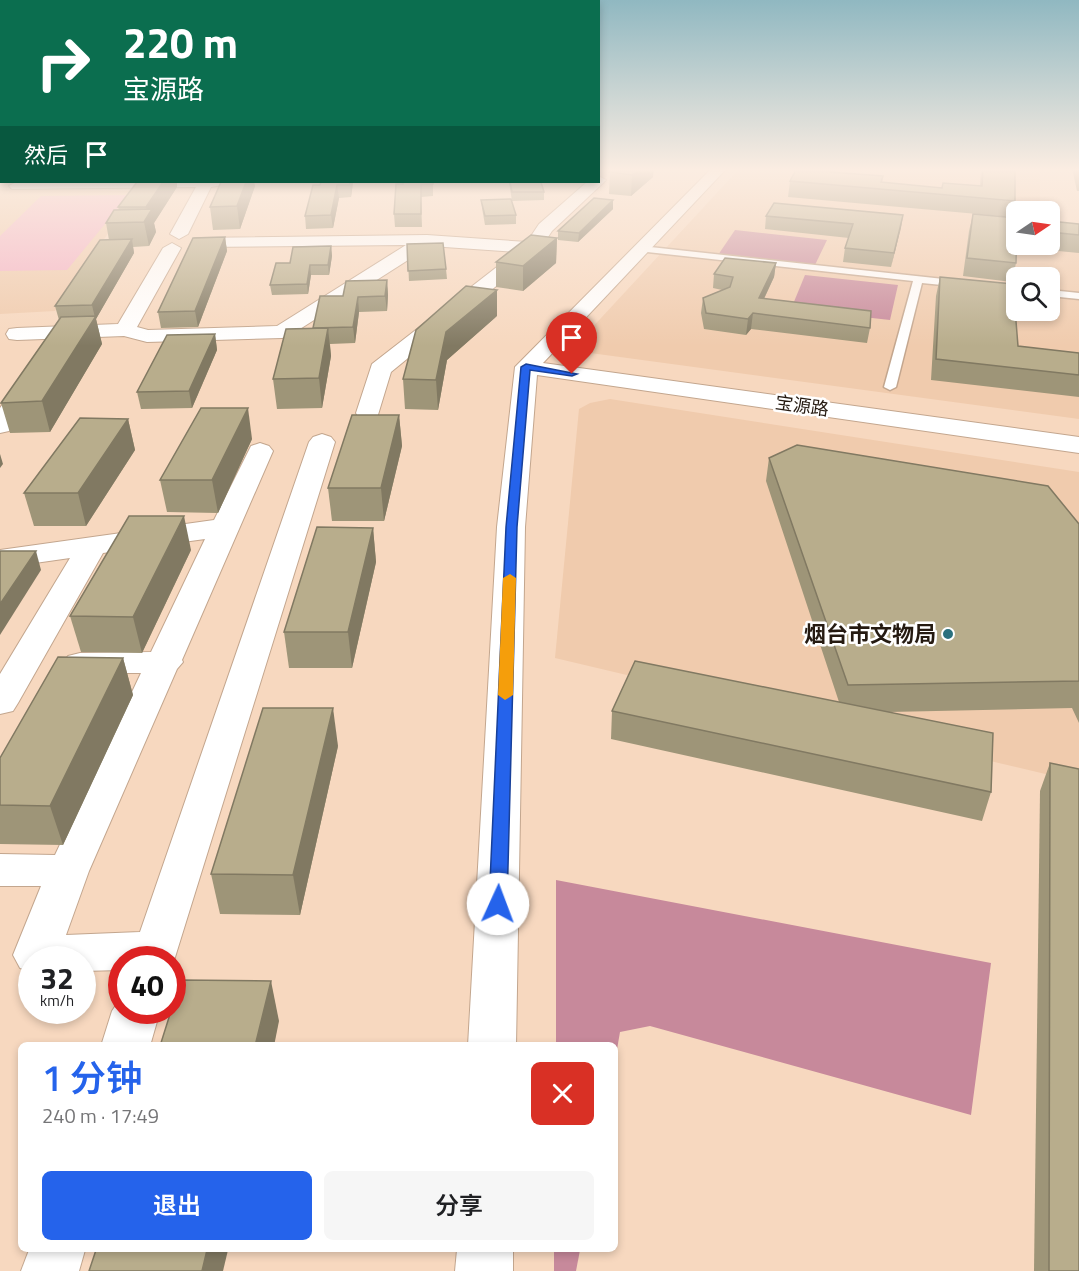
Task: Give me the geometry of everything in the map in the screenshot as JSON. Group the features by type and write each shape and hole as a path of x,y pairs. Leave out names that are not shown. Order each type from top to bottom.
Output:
{"street":[{"path":"125,330 182,227"},
{"path":"368,413 380,369 532,248 546,227"},
{"path":"492,1042 512,527 526,367 662,227"},
{"path":"201,242 428,240 532,248"},
{"path":"17,334 52,348 125,330 147,336 282,332 428,240"},
{"path":"0,426 52,348"},
{"name":"宝源路","path":"526,367 1079,445"},
{"path":"158,946 322,442"},
{"path":"108,955 36,955 68,871 166,662 260,451"},
{"path":"0,559 226,527"},
{"path":"0,703 13,664 92,546"},
{"path":"13,664 166,662"},
{"path":"0,870 68,871"},
{"path":"126,1042 132,1024"},
{"path":"50,1271 56,1252"},
{"path":"484,1271 485,1252"}],"lane":[{"path":"641,249 973,285"},
{"path":"890,387 918,279"},
{"path":"984,286 1006,289"},
{"path":"1060,294 1079,296"}],"shaded area":[{"path":"0,227 112,227 55,311 0,314"},
{"path":"9,227 102,227 67,270 0,271 0,236"},
{"path":"685,227 1006,227 1006,255 1060,255 1060,242 1079,239 1079,419 583,352 576,345"},
{"path":"735,230 827,240 815,265 718,255"},
{"path":"805,275 898,285 890,320 791,309"},
{"path":"610,399 1079,472 1079,782 555,658 579,409 590,403"},
{"path":"556,880 991,963 971,1115 650,1026 620,1032 618,1044 556,1042"},
{"path":"554,1252 580,1252 576,1271 554,1271"}],"building":[{"path":"562,227 585,227 579,233 558,231"},
{"path":"852,227 900,227 894,253 845,248"},
{"path":"971,227 1006,227 1006,255 1016,255 1016,263 967,258"},
{"path":"1060,227 1079,227 1079,235 1060,233"},
{"path":"531,235 557,238 523,266 496,262"},
{"path":"225,237 195,311 158,312 193,238"},
{"path":"132,239 92,305 55,306 100,240"},
{"path":"443,243 446,269 408,271 407,244"},
{"path":"331,246 328,265 310,265 307,284 270,285 276,263 290,263 293,247"},
{"path":"725,258 776,263 759,298 871,311 870,328 753,313 748,319 706,313 703,298 730,287 733,277 714,274"},
{"path":"940,277 1006,283 1006,321 1016,321 1018,346 1079,353 1079,375 936,359"},
{"path":"387,280 385,296 358,297 353,327 313,328 320,296 343,296 346,281"},
{"path":"466,286 497,290 446,332 436,380 403,379 416,330"},
{"path":"96,316 42,401 1,403 61,317"},
{"path":"328,328 319,378 273,379 286,329"},
{"path":"215,334 189,391 137,392 167,335"},
{"path":"201,408 248,408 212,480 160,480"},
{"path":"352,415 399,415 381,488 328,488"},
{"path":"80,418 128,419 78,493 24,493"},
{"name":"烟台市文物局","path":"797,445 1048,486 1079,524 1079,681 848,685 769,458"},
{"path":"129,516 184,516 133,617 70,616"},
{"path":"317,527 373,528 348,632 284,632"},
{"path":"0,551 36,551 0,604"},
{"path":"58,657 123,658 50,806 0,805 0,758"},
{"path":"635,661 993,733 991,792 612,711"},
{"path":"263,708 333,708 293,875 211,874"},
{"path":"1050,763 1079,769 1079,1271 1049,1271"},
{"path":"186,980 271,981 256,1042 161,1042 167,1024 186,1024"},
{"path":"95,1252 207,1252 202,1271 89,1271"}],"slow traffic":[{"path":"505,695 510,578"}],"place":[{"name":"烟台市文物局","path":"948,634"}],"route":[{"path":"498,904 512,527 526,367 572,374"}]}
